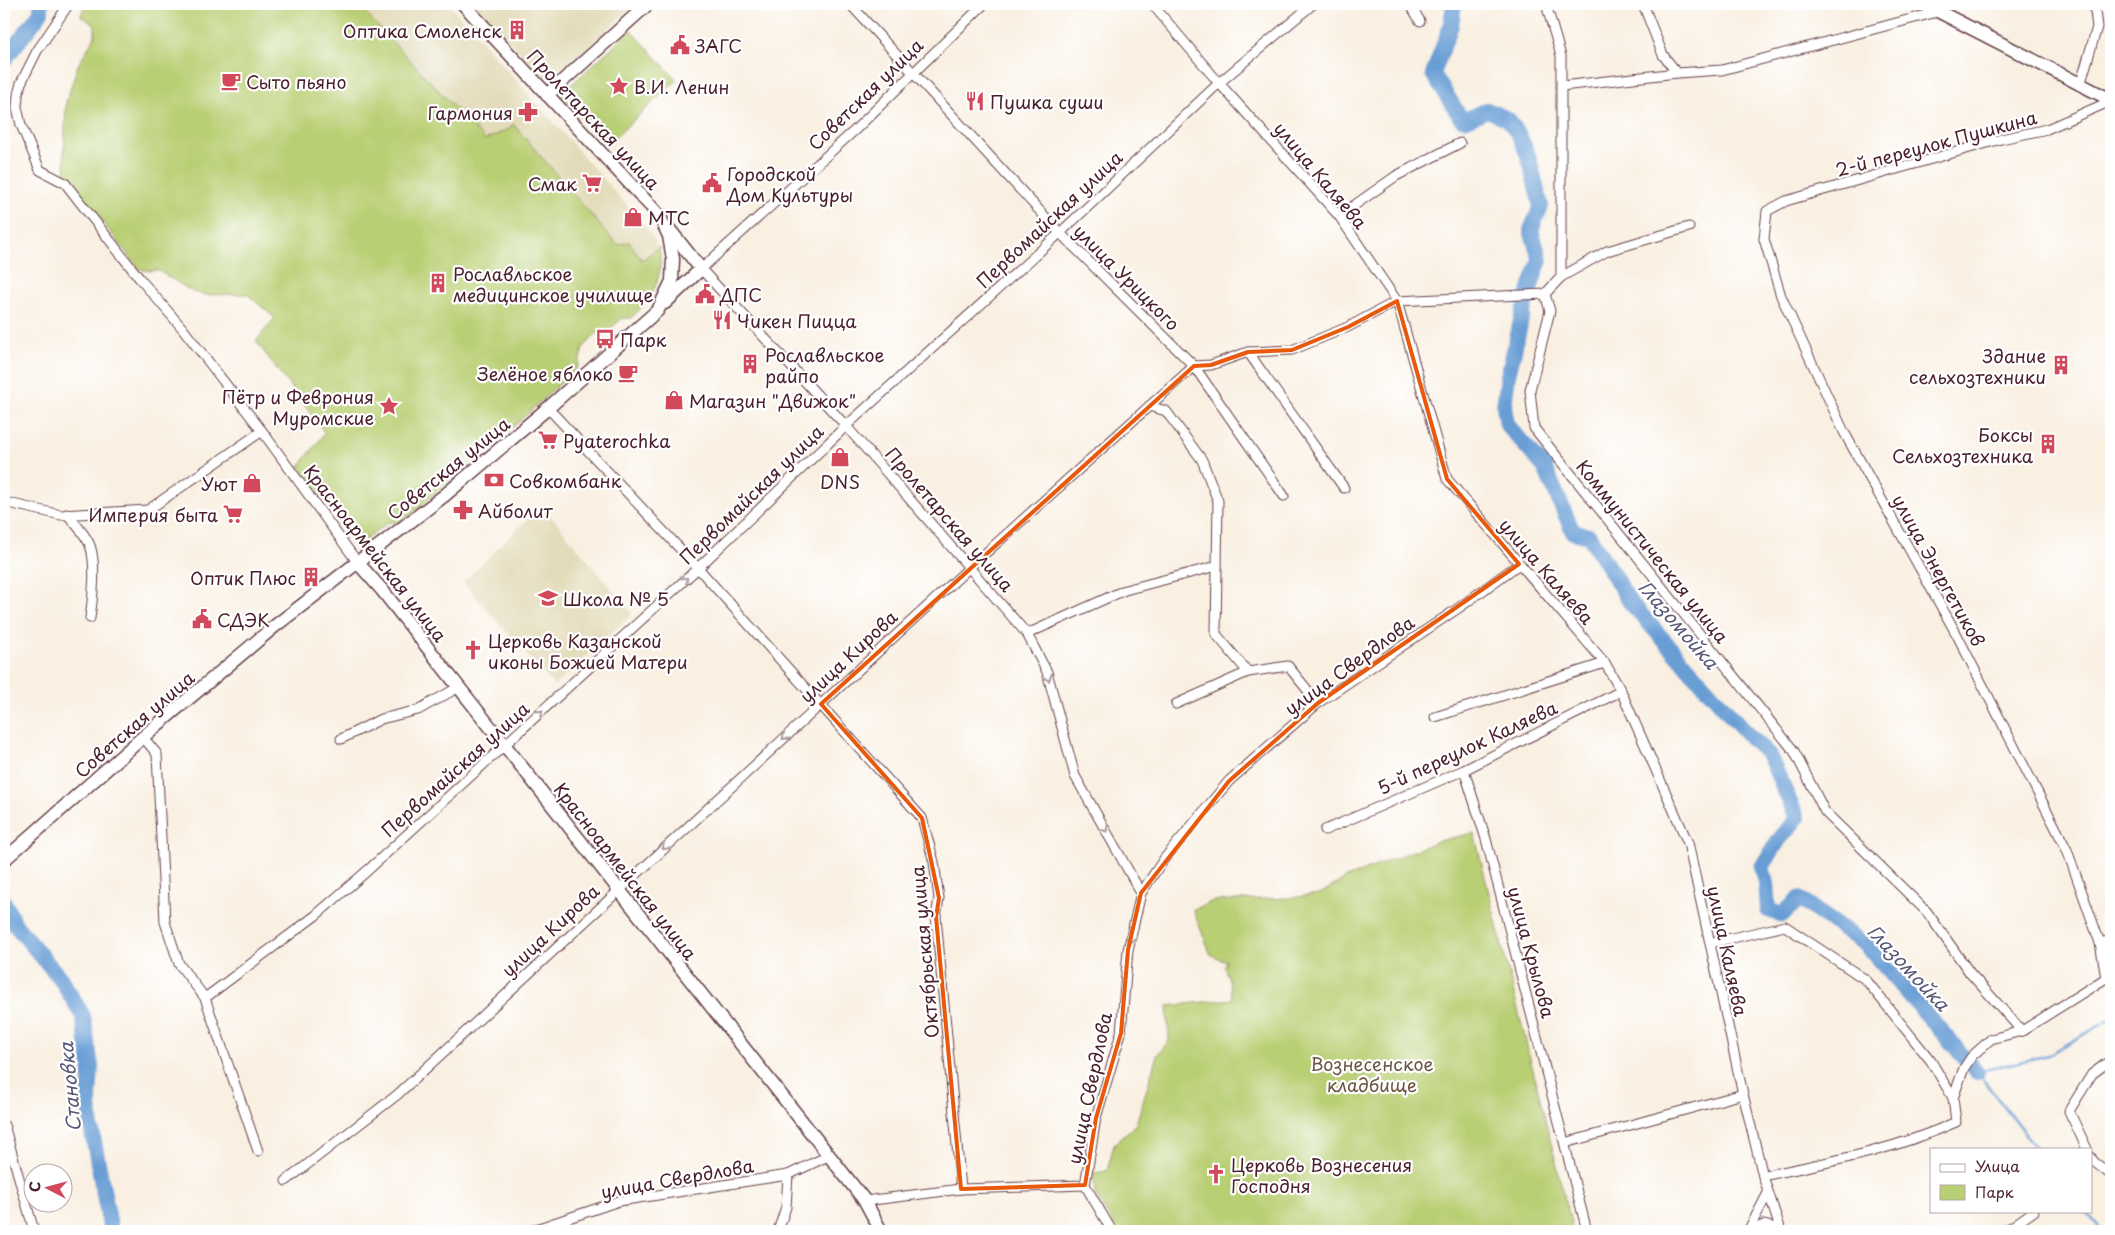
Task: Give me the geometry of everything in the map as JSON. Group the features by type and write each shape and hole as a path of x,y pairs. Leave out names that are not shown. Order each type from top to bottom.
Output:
{"main road":[{"name":"Пролетарская улица","path":"463,4 659,215 701,269"},
{"path":"547,94 648,4"},
{"path":"1924,4 2080,86 2111,100"},
{"name":"Пролетарская улица","path":"659,215 670,244 673,259 672,281"},
{"name":"Советская улица","path":"4,860 143,738 276,626 445,495 548,408 701,269"},
{"name":"Советская улица","path":"658,310 672,281"},
{"name":"Красноармейская улица","path":"358,563 382,590 865,1201 881,1231"}],"street":[{"name":"Красноармейская улица","path":"69,4 37,51 21,83 18,95 17,107 21,125 40,170 65,183 140,279 183,329 262,431 358,563"},
{"name":"улица Урицкого","path":"850,4 1060,233 1194,366 1284,496"},
{"name":"Советская улица","path":"701,269 855,130 984,4"},
{"name":"улица Каляева","path":"1152,4 1219,83 1339,216 1397,301 1447,479 1604,663 1621,691 1688,843 1743,1094 1763,1176 1781,1230"},
{"name":"Первомайская улица","path":"205,998 314,916 504,746 698,568 846,426 1060,233 1219,83 1312,4"},
{"path":"1410,4 1420,21"},
{"path":"1546,4 1561,56 1560,277"},
{"path":"1643,4 1663,55 1678,73"},
{"path":"2080,86 2097,27 2094,4"},
{"path":"1562,86 1722,70 1937,12"},
{"name":"2-й переулок Пушкина","path":"1767,211 1786,201 2001,139 2047,129 2111,100"},
{"path":"1339,216 1396,176 1460,143"},
{"name":"улица Энергетиков","path":"1767,211 1764,239 1781,296 1844,432 1957,635 2067,850 2100,943 2106,978 2022,1031"},
{"path":"1194,366 1211,365 1248,352 1292,350 1348,327 1397,301 1545,294 1560,277 1607,251 1689,227"},
{"name":"Пролетарская улица","path":"701,269 846,426 1026,634 1047,672 1075,776 1141,893"},
{"name":"Коммунистическая улица","path":"1545,294 1550,311 1530,390 1534,428 1794,751 1825,812 1927,912 1970,973 2022,1031"},
{"path":"1248,352 1344,488"},
{"name":"улица Кирова","path":"286,1181 397,1095 970,567 1194,366"},
{"path":"1149,406 1166,411 1202,460 1218,501 1216,634 1248,672"},
{"name":"Октябрьская улица","path":"548,408 698,568 922,818 934,862 939,898 936,917 961,1189"},
{"path":"4,502 61,515 148,510 262,431"},
{"path":"67,514 89,544 92,557 93,586 90,618"},
{"name":"улица Свердлова","path":"865,1201 961,1189 1085,1185 1096,1118 1121,1034 1128,950 1141,893 1164,860 1229,780 1318,703 1460,607 1519,564"},
{"path":"1026,634 1125,590 1217,566"},
{"path":"1435,717 1604,663"},
{"path":"1176,704 1248,672 1288,666 1318,703"},
{"path":"340,739 380,719 418,710 459,687"},
{"name":"5-й переулок Каляева","path":"1325,830 1464,770 1621,691"},
{"path":"143,738 157,754 165,922 179,964 205,998 258,1151"},
{"name":"улица Крылова","path":"1464,770 1486,839 1587,1231"},
{"path":"1710,943 1785,926 1866,980 1931,1060 1953,1098 1956,1122 1931,1134 1880,1150 1763,1176"},
{"path":"2100,943 2111,940"},
{"path":"1953,1098 1964,1068 1972,1056 1991,1039 2022,1031"},
{"path":"2087,1148 2069,1111 2092,1074 2111,1060"},
{"path":"1565,1143 1743,1094"},
{"path":"4,1125 34,1231"},
{"name":"улица Свердлова","path":"530,1231 619,1201 788,1175 828,1156"},
{"path":"2092,1160 2111,1175"},
{"path":"778,1231 786,1207 788,1175"},
{"path":"1085,1185 1112,1231"},
{"path":"1748,1231 1768,1193"},
{"path":"1999,1231 2010,1228 2033,1212"},
{"path":"1748,1231 1764,1224 1781,1230"}],"highlighted area":[{"path":"1397,301 1447,479 1519,564 1318,703 1229,781 1141,893 1128,950 1121,1033 1096,1118 1085,1185 961,1189 936,917 939,898 922,818 821,704 1194,366 1211,365 1248,352 1292,350 1348,327"}],"shaded area":[{"path":"357,4 449,4 644,225 655,240 656,248 642,260 617,245 513,124 509,129 485,140"},
{"path":"474,4 635,4 549,84"},
{"name":"Школа № 5","path":"542,505 632,614 554,686 463,582"}],"green space":[{"path":"85,4 357,4 485,140 509,129 513,124 617,245 629,242 642,260 659,247 660,268 651,295 631,318 623,318 605,333 597,333 583,348 578,367 513,427 401,523 389,522 360,543 299,467 325,433 256,341 275,318 247,294 205,295 193,292 157,270 139,269 66,174 64,156 66,102 78,65 95,36 95,25 81,16"},
{"path":"631,30 677,80 607,145 560,95"},
{"name":"Вознесенское кладбище","path":"1474,833 1573,1231 1117,1231 1095,1194 1093,1173 1107,1171 1114,1144 1136,1124 1157,1055 1169,1041 1167,1006 1232,999 1229,979 1224,967 1226,961 1211,955 1193,910 1213,901 1289,898 1320,894 1346,878 1438,841"}],"waterway":[{"name":"Становка","path":"4,60 41,12 41,4"},
{"name":"Глазомойка","path":"1454,4 1451,25 1433,74 1461,118 1467,119 1487,110 1508,119 1519,135 1528,155 1541,206 1531,230 1540,259 1525,304 1508,376 1504,406 1507,425 1545,468 1573,532 1589,536 1630,602 1751,738 1769,755 1797,818 1778,841 1762,867 1766,882 1768,910 1782,915 1799,899 1865,944 1977,1072"},
{"name":"Становка","path":"4,902 16,926 60,978 83,1016 91,1066 90,1121 111,1231"},
{"name":"Глазомойка","path":"2036,1148 1977,1072 2048,1055 2111,1019"},
{"name":"Глазомойка","path":"2084,1212 2089,1215 2102,1231"}],"place":[{"name":"Оптика Смоленск","path":"517,30"},
{"name":"ЗАГС","path":"680,45"},
{"name":"Сыто пьяно","path":"231,81"},
{"name":"В.И. Ленин","path":"619,86"},
{"name":"Пушка суши","path":"975,101"},
{"name":"Гармония","path":"528,112"},
{"name":"Смак","path":"592,183"},
{"name":"Городской Дом Культуры","path":"712,183"},
{"name":"МТС","path":"633,217"},
{"name":"Рославльское медицинское училище","path":"438,283"},
{"name":"ДПС","path":"705,294"},
{"name":"Чикен Пицца","path":"722,320"},
{"name":"Парк","path":"605,339"},
{"name":"Рославльское райпо","path":"750,364"},
{"name":"Здание сельхозтехники","path":"2061,365"},
{"name":"Зелёное яблоко","path":"628,373"},
{"name":"Магазин \"Движок\"","path":"674,400"},
{"name":"Пётр и Феврония Муромские","path":"389,406"},
{"name":"Pyaterochka","path":"548,440"},
{"name":"Боксы Сельхозтехника","path":"2048,444"},
{"name":"DNS","path":"840,457"},
{"name":"Совкомбанк","path":"494,480"},
{"name":"Уют","path":"252,483"},
{"name":"Айболит","path":"463,510"},
{"name":"Империя быта","path":"233,514"},
{"name":"Оптик Плюс","path":"311,577"},
{"name":"Школа № 5","path":"548,598"},
{"name":"СДЭК","path":"202,619"},
{"name":"Церковь Казанской иконы Божией Матери","path":"473,650"},
{"name":"Церковь Вознесения Господня","path":"1216,1174"}]}
